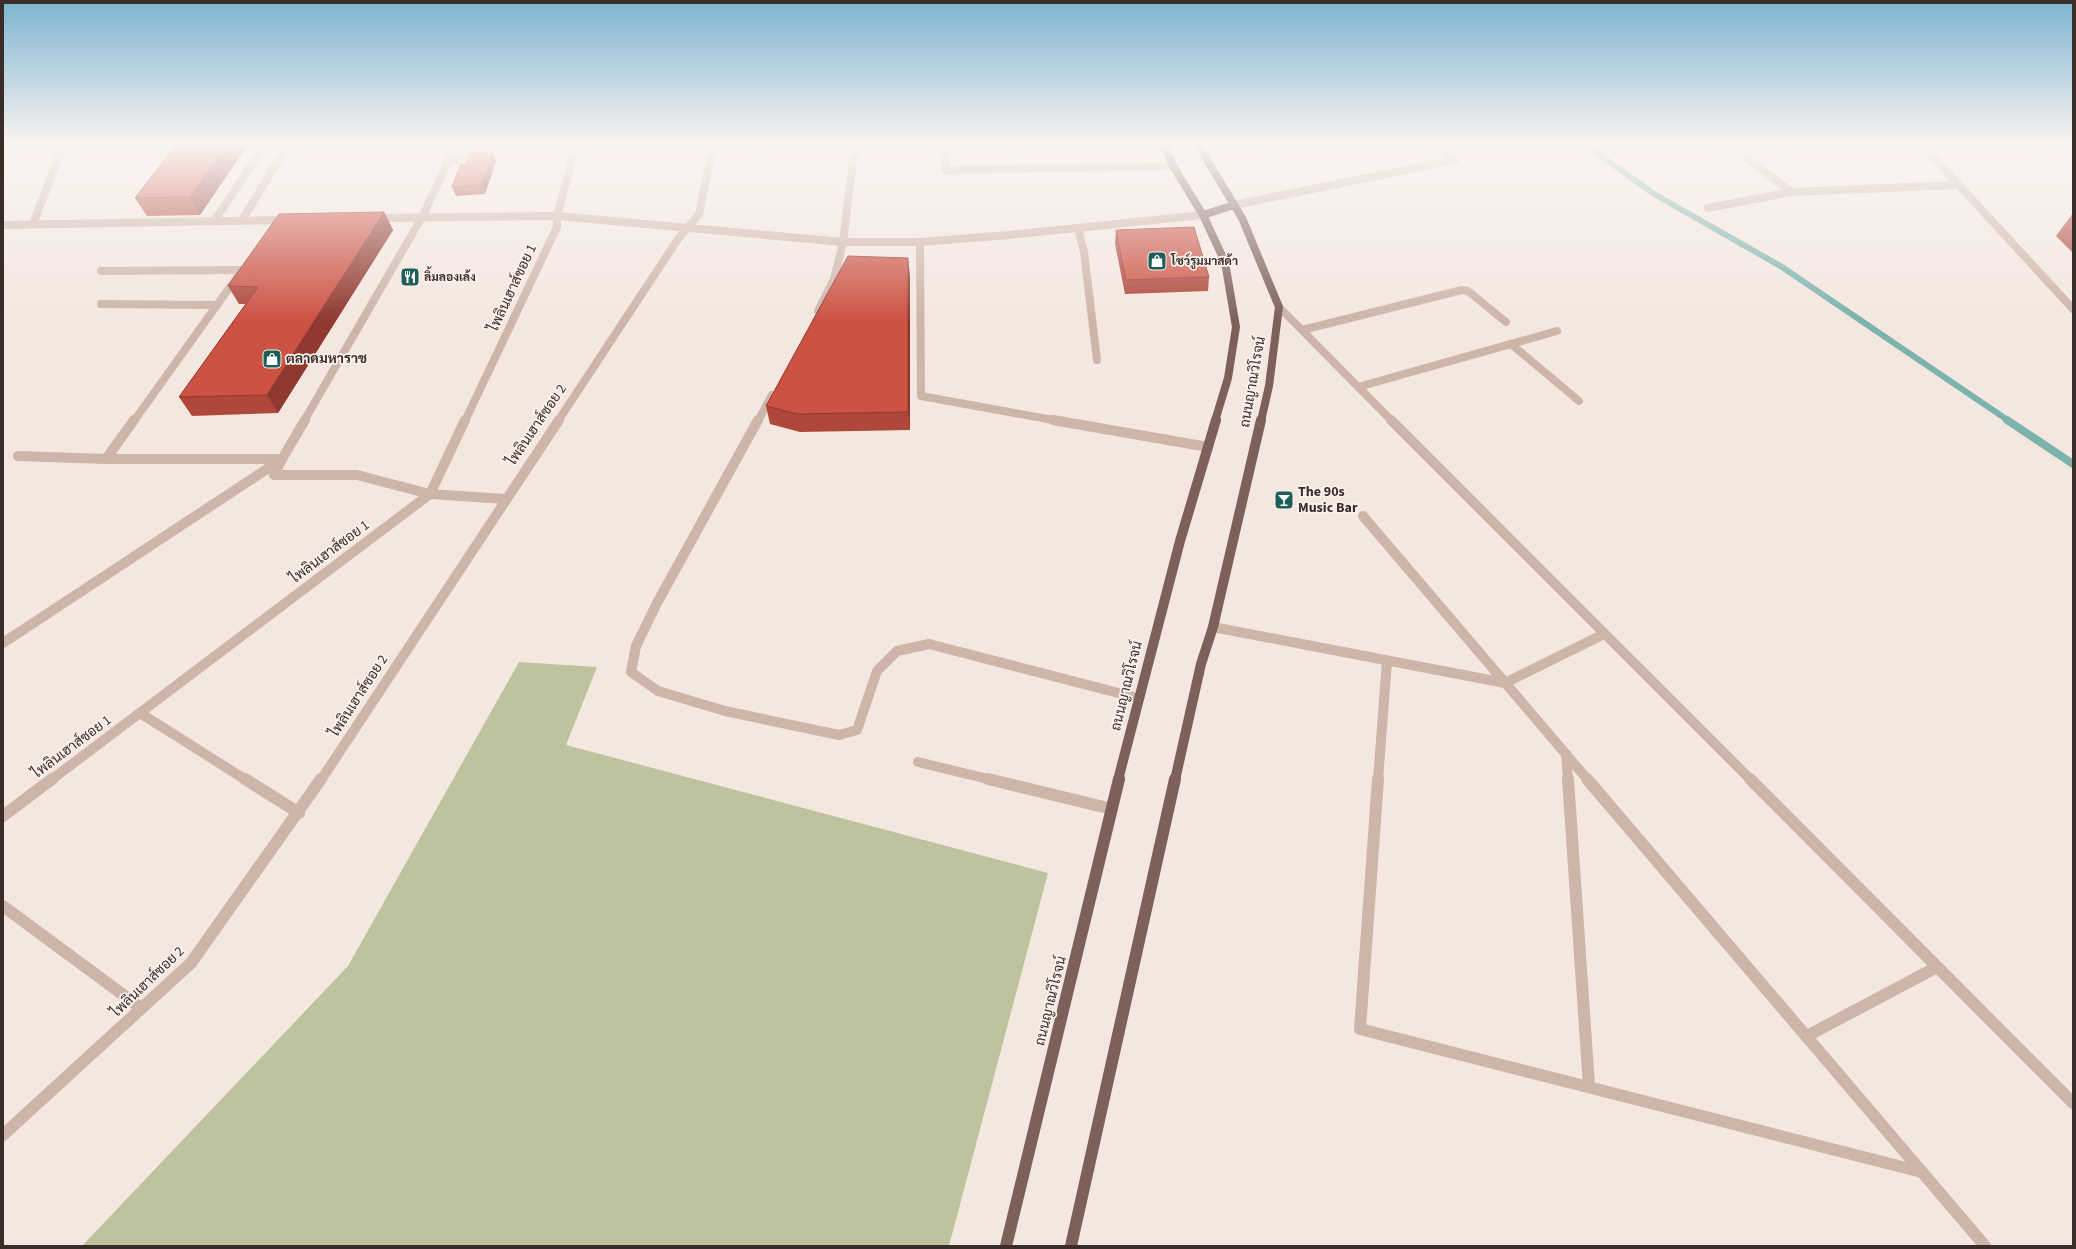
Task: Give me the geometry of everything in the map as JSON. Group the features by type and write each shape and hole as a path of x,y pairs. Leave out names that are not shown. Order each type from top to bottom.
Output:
{"main road":[{"name":"ถนนญาณวิโรจน์","path":"1006,1246 1138,698 1228,378 1236,327 1225,262 1203,215 1196,203"},
{"name":"ถนนญาณวิโรจน์","path":"1071,1246 1199,671 1213,627 1269,386 1279,307 1242,218 1234,205"},
{"path":"1203,215 1234,205"}],"street":[{"path":"34,224 42,203"},
{"path":"215,220 226,203"},
{"path":"242,220 252,203"},
{"path":"428,203 274,475 357,475 430,494 505,499"},
{"name":"ไพลินเฮาส์ซอย 1","path":"3,816 430,494 557,227 557,216 560,203"},
{"name":"ไพลินเฮาส์ซอย 2","path":"3,1135 191,963 299,813 505,499 686,228 699,214 701,203"},
{"path":"815,318 834,279 844,242 848,203"},
{"path":"1234,205 1242,203"},
{"path":"1708,208 1733,203"},
{"path":"1975,203 2073,309"},
{"path":"367,218 557,216 844,242 920,242 1203,215"},
{"path":"5,225 215,220 296,220"},
{"path":"273,229 280,220"},
{"path":"1078,228 1084,252 1097,360"},
{"path":"920,242 920,396 1208,447"},
{"path":"101,271 244,267 106,458"},
{"path":"1302,330 1462,290 1468,291 1506,322"},
{"path":"101,304 217,305"},
{"path":"1279,307 2073,1104"},
{"path":"1358,387 1557,331"},
{"path":"1511,344 1579,401"},
{"path":"778,384 657,603 636,646 631,672 658,690 725,711 839,736 857,730 877,671 897,651 929,644 1138,698"},
{"path":"18,456 282,459"},
{"path":"3,643 282,459"},
{"path":"1363,516 1986,1246"},
{"path":"1213,627 1505,683 1604,634"},
{"path":"1387,661 1360,1029 1589,1086 1922,1172"},
{"path":"140,713 299,813"},
{"path":"1566,754 1589,1086"},
{"path":"918,762 1112,809"},
{"path":"3,906 141,1008"},
{"path":"1806,1036 1937,967"}],"green space":[{"path":"519,662 597,667 566,745 1048,873 949,1246 82,1246 348,966"}],"building":[{"name":"ตลาดมหาราช","path":"384,212 267,395 179,397 258,287 228,286 279,214"},
{"path":"1194,227 1209,277 1126,280 1116,230"},
{"path":"848,256 908,258 908,412 797,414 766,406"}],"waterway":[{"path":"1670,203 1782,267 2009,421"},
{"path":"2007,420 2073,464"}],"place":[{"name":"โชว์รูมมาสด้า","path":"1157,261"},
{"name":"ลิ้มลองเล้ง","path":"410,277"},
{"name":"ตลาดมหาราช","path":"272,359"},
{"name":"The 90s Music Bar","path":"1284,500"}]}
